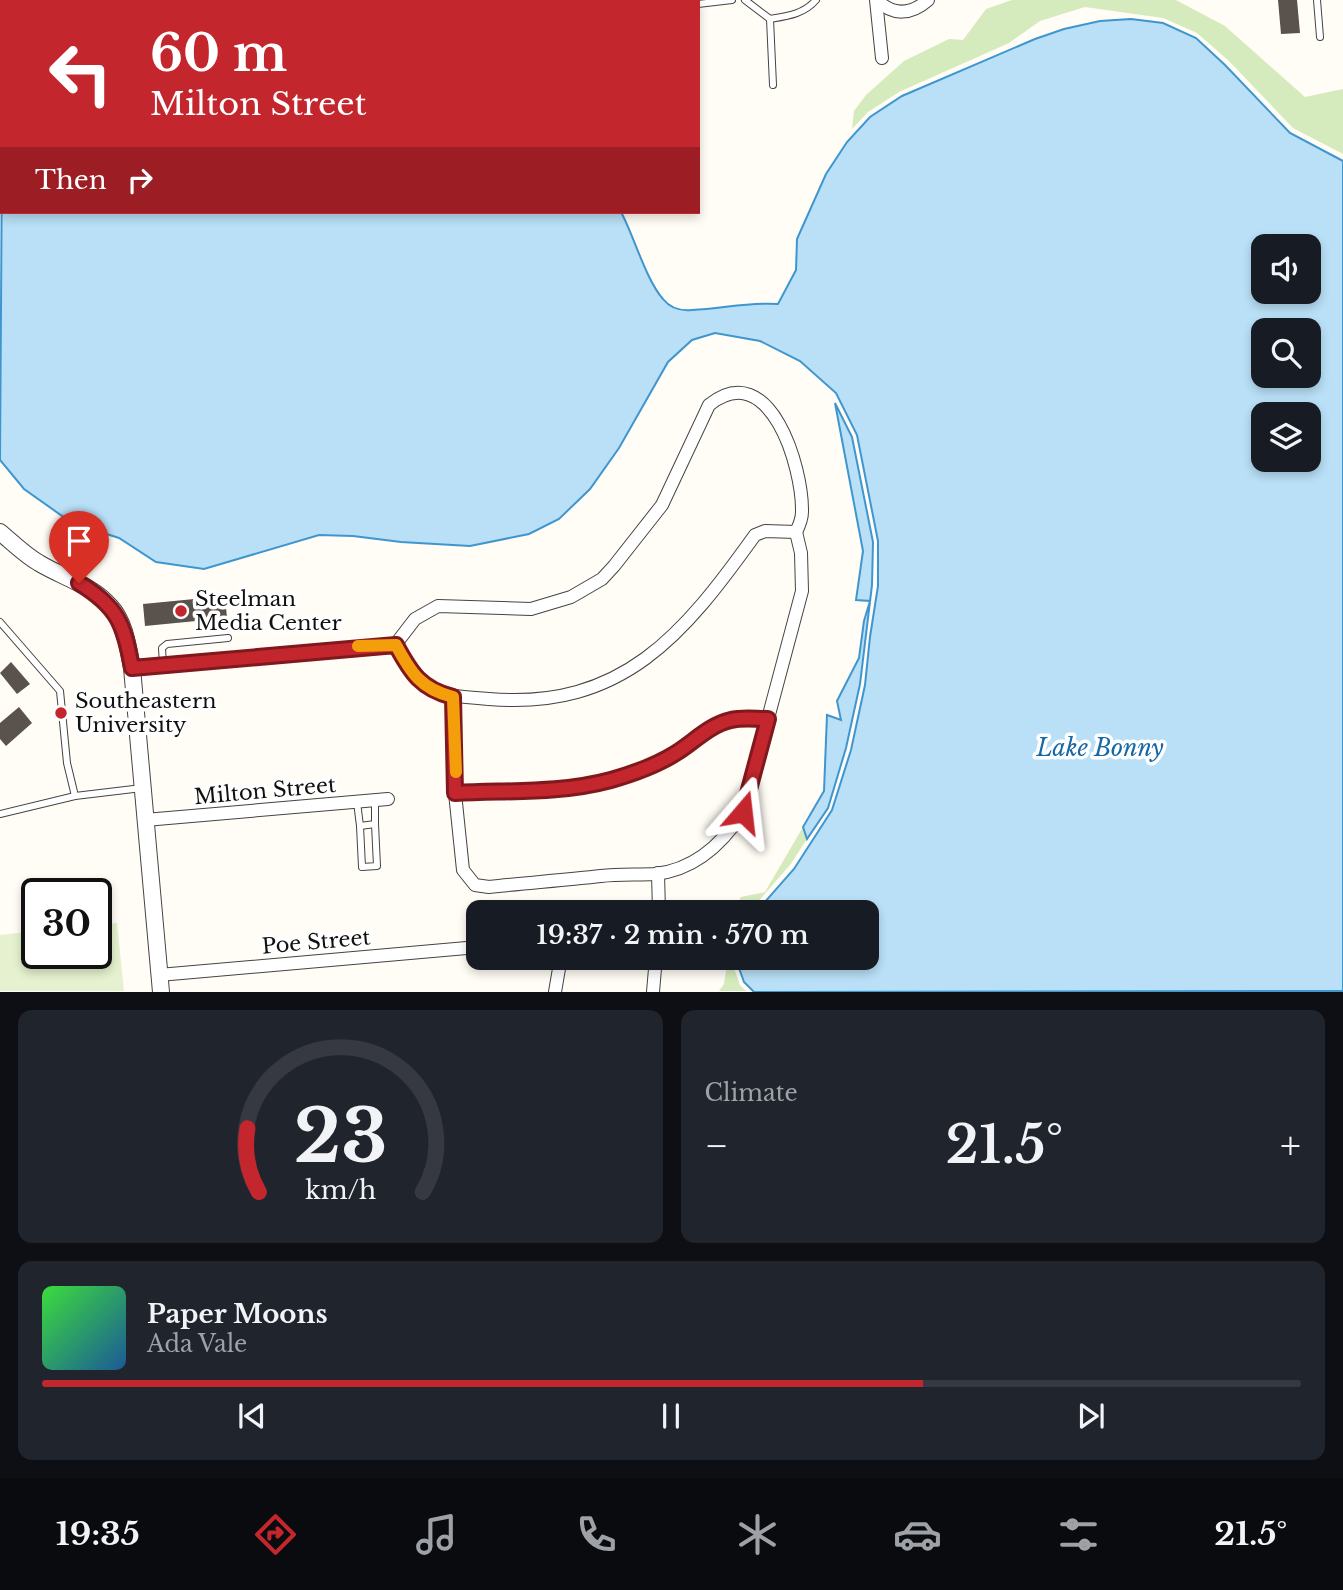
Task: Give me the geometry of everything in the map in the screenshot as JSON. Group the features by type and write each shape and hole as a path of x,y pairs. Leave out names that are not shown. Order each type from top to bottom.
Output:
{"street":[{"path":"876,0 886,9 898,13 913,10 928,0"},
{"path":"876,0 883,58"},
{"path":"132,668 396,645 415,619 438,606 531,609 571,597 602,579 662,505 709,405 719,396 733,392 757,398 784,430 798,470 802,515 796,532 802,570 802,591 743,812 729,833 708,853 677,869 658,873 489,887 475,885 463,870 455,793 453,697"},
{"path":"396,645 412,672 423,684 434,692 453,697 538,700 595,687 631,670 671,638 755,534 765,531 796,532"},
{"path":"0,532 37,562 81,584 110,606 127,640 132,668 160,984"},
{"path":"455,793 542,792 578,788 612,780 672,756 719,724 732,719 768,719"},
{"name":"Milton Street","path":"145,820 388,799"},
{"path":"658,873 659,900"},
{"name":"Poe Street","path":"160,984 466,948"},
{"path":"555,992 559,970"},
{"path":"653,992 655,970"}],"lane":[{"path":"700,4 732,0"},
{"path":"745,0 770,19 797,14 816,0"},
{"path":"1317,0 1320,37"},
{"path":"770,19 773,85"},
{"path":"0,622 60,691 67,763 75,796"},
{"path":"163,665 162,648 167,644 228,638"},
{"path":"0,814 75,796 142,788"},
{"path":"357,802 362,867 377,866 374,801"},
{"path":"360,826 375,824"}],"green space":[{"path":"1012,0 1176,0 1225,26 1305,97 1343,89 1343,154 1293,128 1229,61 1197,33 1163,18 1085,7 1040,21 1009,43 899,92 868,112 852,129 854,111 866,95 904,61 949,39 963,40 986,9"},
{"path":"803,827 807,839 790,865 759,900 739,900 741,897 765,892"},
{"path":"112,923 117,923 124,991 0,991 0,935 21,933 21,969 112,969"},
{"path":"726,970 735,970 740,985 746,991 719,991 724,984"}],"water":[{"name":"Lake Bonny","path":"1131,19 1163,23 1196,38 1290,133 1343,161 1343,991 754,992 744,982 740,970 879,970 879,900 767,900 794,869 832,810 851,750 865,685 878,586 878,541 857,435 836,393 800,361 760,341 715,333 692,340 668,362 619,448 590,489 559,519 529,534 470,546 319,535 204,569 156,562 119,538 72,523 24,489 0,460 2,214 622,214 651,281 672,307 688,310 778,304 796,270 797,239 826,174 847,142 870,117 902,96 1035,39 1100,21"},
{"path":"835,403 852,437 873,542 872,585 860,684 846,748 828,808 807,839 803,827 824,791 827,715 841,720 837,701 859,658 864,621 870,601 856,600 863,551"}],"building":[{"path":"1278,0 1297,0 1300,33 1281,34"},
{"path":"225,596 227,618 145,626 143,604"},
{"path":"11,662 30,684 17,694 0,673"},
{"path":"19,707 32,723 6,746 0,739 0,723"}],"slow traffic":[{"path":"358,646 396,645 412,672 423,684 434,692 453,697 456,772"}],"place":[{"name":"Steelman Media Center","path":"181,611"},
{"name":"Southeastern University","path":"61,713"}],"route":[{"path":"79,583 110,606 127,640 132,668 370,645 396,645 412,672 423,684 434,692 453,697 455,793 542,792 578,788 612,780 672,756 719,724 732,719 768,719 743,812"}]}
